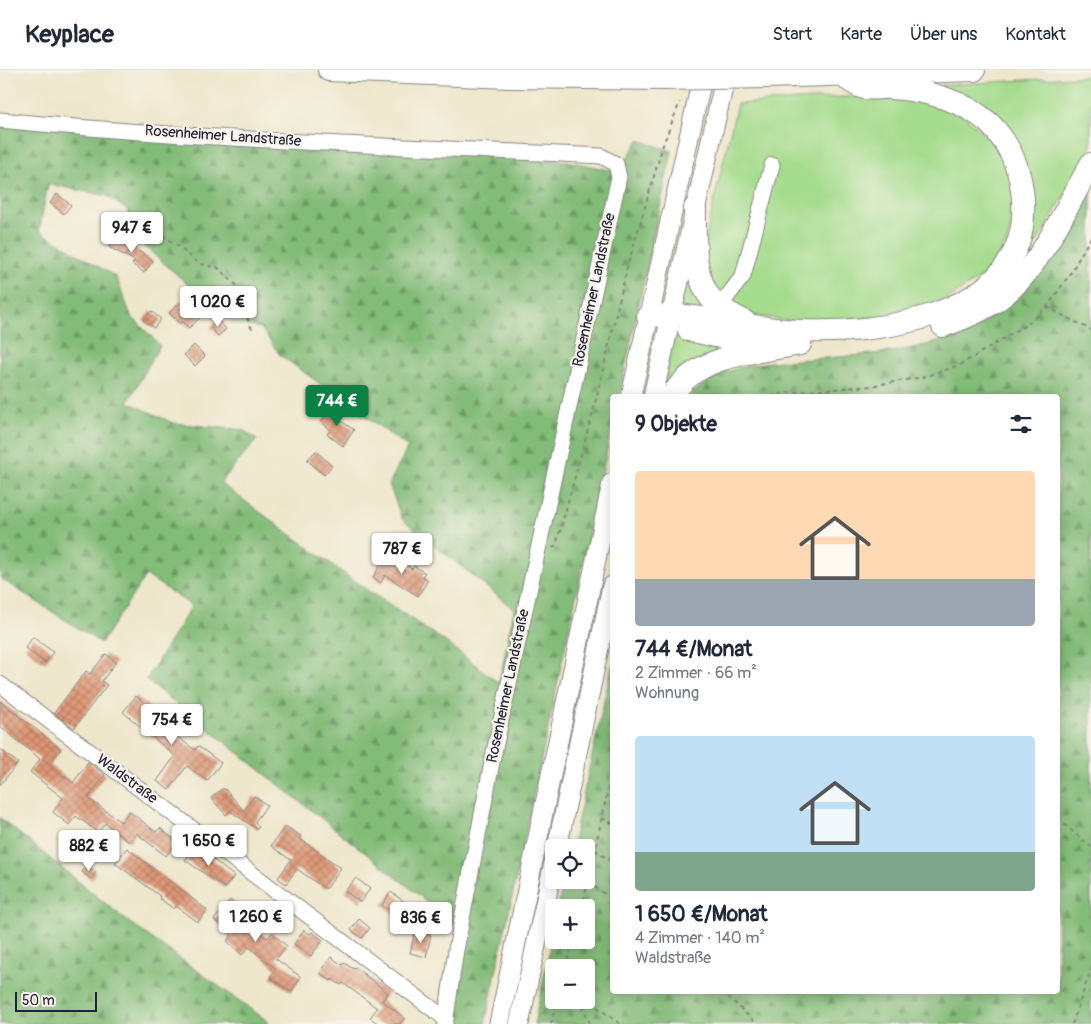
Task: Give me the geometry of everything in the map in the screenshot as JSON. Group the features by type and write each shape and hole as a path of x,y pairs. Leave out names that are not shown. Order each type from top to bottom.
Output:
{"highway":[{"path":"329,70 511,77 663,79 974,70"},
{"path":"648,316 800,331 847,331 887,326 920,319 949,308 994,280 1015,250 1024,211 1022,184 1017,166 1005,143 988,123 966,108 941,96 892,88 864,88 841,75"},
{"path":"674,394 693,374 714,363 736,355 800,344 876,340 927,332 991,305 1013,287 1028,269 1091,164"},
{"path":"695,208 696,254 704,286 714,302 751,326"},
{"path":"669,319 730,339 800,344"}],"main road":[{"path":"631,394 704,70"},
{"path":"653,394 727,70"},
{"path":"499,1024 610,493"},
{"path":"559,839 610,596"},
{"path":"519,1024 548,889"}],"street":[{"name":"Rosenheimer Landstraße","path":"0,120 61,126 331,143 601,156 616,164 618,177 536,563 492,757 456,950 446,1021"},
{"path":"720,306 743,276 772,165"},
{"name":"Waldstraße","path":"0,684 446,1021"}],"path":[{"path":"536,563 556,545 594,408 634,241 664,142 679,106"},
{"path":"110,218 136,220 172,241 202,266 217,267 245,293 245,312 253,332"},
{"path":"780,394 850,388 923,377 960,365 1029,323 1047,307 1070,274 1091,237"},
{"path":"1047,307 1091,330"},
{"path":"848,394 850,388"},
{"path":"595,854 610,784"},
{"path":"602,818 610,822"},
{"path":"1060,821 1091,848"},
{"path":"596,850 610,860"},
{"path":"595,887 610,898"},
{"path":"1072,1024 1091,970"},
{"path":"725,994 757,1024"},
{"path":"595,1005 620,1024"},
{"path":"552,1024 556,1009"},
{"path":"584,1009 590,1024"}],"green space":[{"path":"1091,76 1091,150 1038,240 1012,276 1027,168 941,90 942,85"},
{"path":"845,97 899,98 924,102 963,115 999,148 1011,169 1016,211 1006,244 987,273 946,300 884,316 802,323 740,313 711,285 704,255 708,227 737,104"},
{"path":"0,124 568,161 609,170 626,160 639,140 672,151 619,394 610,394 610,435 485,1024 454,1024 467,933 146,680 192,606 146,575 101,643 0,578","holes":["48,184 108,196 127,210 134,237 232,323 261,328 280,355 408,447 389,484 402,519 514,609 499,683 443,640 364,588 220,483 257,440 243,430 173,423 128,402 160,345 131,316 116,277 39,231"]},
{"path":"1091,185 1091,1024 534,1024 545,972 545,1009 595,1009 595,959 548,959 550,949 595,949 595,899 560,899 562,889 595,889 595,839 574,839 610,674 610,994 1060,994 1060,394 692,394 714,378 754,364 900,351 937,342 972,328 988,319 1019,296 1031,282"},
{"path":"690,267 718,314 679,307"},
{"path":"674,337 731,346 663,394"},
{"path":"0,818 126,920 269,1022 267,1024 0,1024"}],"building":[{"path":"57,194 71,205 64,214 50,203"},
{"path":"116,236 153,261 144,273 132,264 135,261 109,247"},
{"path":"187,296 204,314 189,328 182,321 180,324 169,313"},
{"path":"151,311 161,319 154,328 143,320"},
{"path":"218,320 226,329 218,336 210,327"},
{"path":"194,345 205,356 195,366 184,355"},
{"path":"331,409 343,417 341,421 354,430 343,446 327,434 331,430 321,422"},
{"path":"316,451 332,466 324,475 307,460"},
{"path":"388,553 412,569 414,566 425,573 422,576 428,580 418,596 385,575 381,583 373,577"},
{"path":"33,637 53,652 45,663 25,648"},
{"path":"106,654 116,662 102,681 107,685 74,728 54,713 86,671 90,674"},
{"path":"136,696 165,720 161,725 195,750 198,746 221,763 207,781 187,766 169,790 157,781 175,756 123,712"},
{"path":"0,701 61,749 50,765 73,783 88,762 105,775 88,798 121,822 129,811 156,832 160,828 177,842 166,856 136,833 129,842 105,823 98,832 76,816 69,825 53,812 63,798 30,772 40,759 0,726"},
{"path":"0,749 18,763 0,785"},
{"path":"222,789 225,789 244,811 254,796 267,805 255,822 259,827 257,829 230,811 226,815 211,798"},
{"path":"285,826 301,836 299,838 341,868 327,888 324,888 297,869 286,884 278,878 291,860 271,846"},
{"path":"196,846 234,876 225,888 185,860"},
{"path":"127,848 207,910 198,922 176,906 174,909 159,898 160,896 115,863"},
{"path":"87,865 96,872 91,879 82,872"},
{"path":"356,878 370,889 360,902 345,891"},
{"path":"391,892 413,908 405,920 401,920 382,905"},
{"path":"230,900 249,915 245,919 267,938 272,933 287,946 276,959 301,977 291,992 270,977 276,969 249,947 242,955 227,941 232,935 214,920"},
{"path":"359,919 370,928 362,938 351,930"},
{"path":"304,930 310,934 312,932 323,940 311,956 294,944"},
{"path":"415,932 431,935 426,957 410,953"},
{"path":"331,957 342,965 344,963 353,969 355,967 388,993 382,1001 405,1018 400,1024 379,1024 370,1018 377,1008 343,983 341,985 332,979 331,981 320,973"}]}
